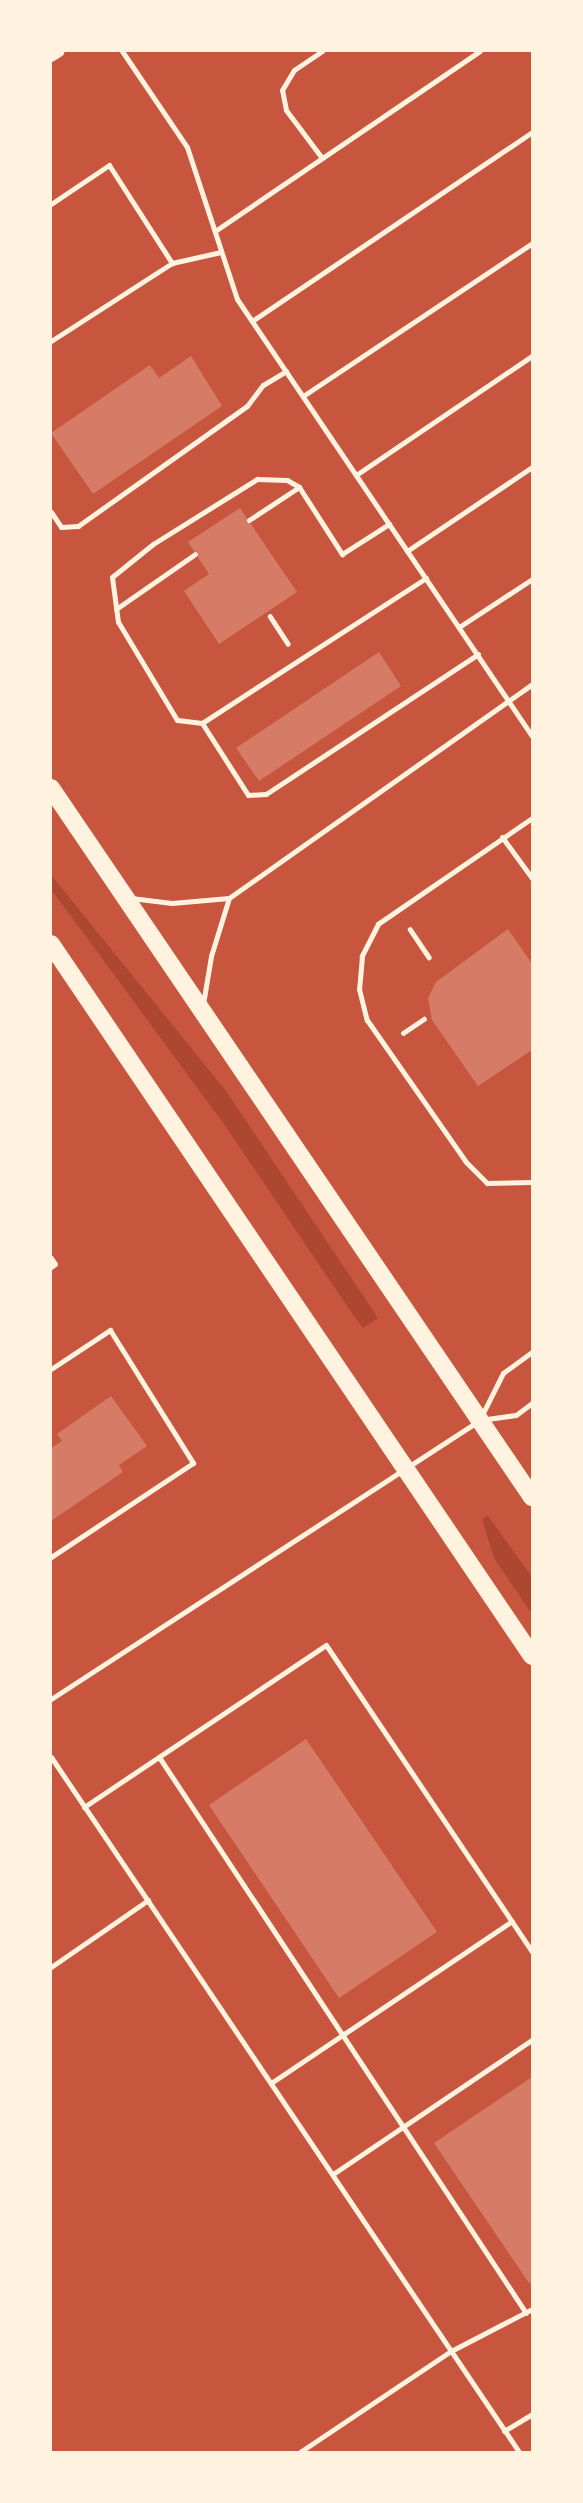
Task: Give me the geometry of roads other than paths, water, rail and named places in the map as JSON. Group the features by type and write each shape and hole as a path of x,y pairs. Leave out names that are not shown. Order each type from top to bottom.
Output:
{"main road":[{"path":"51,788 532,1497"},
{"path":"51,944 532,1656"}],"street":[{"path":"51,56 59,51"}],"lane":[{"path":"122,51 187,147 237,299 532,736"},
{"path":"322,51 294,70 282,90 286,110 322,158"},
{"path":"215,230 480,51"},
{"path":"252,321 532,132"},
{"path":"51,204 108,165 172,263"},
{"path":"303,396 532,243"},
{"path":"51,341 172,263 222,252"},
{"path":"356,475 532,356"},
{"path":"51,512 61,527 78,526 247,406 263,385 286,371"},
{"path":"408,551 532,467"},
{"path":"389,524 342,554 299,487 287,480 257,480 153,544 112,577 118,622 177,720 202,723 426,578"},
{"path":"249,520 299,487"},
{"path":"116,609 195,554"},
{"path":"459,627 532,579"},
{"path":"202,723 248,795 266,794 478,654"},
{"path":"126,898 172,903 229,898 532,684"},
{"path":"532,818 378,924 362,956 359,989 367,1020 466,1162 487,1183 532,1182"},
{"path":"502,837 532,878"},
{"path":"202,1011 211,956 229,898"},
{"path":"51,1258 55,1264 51,1267"},
{"path":"51,1369 110,1331 193,1463 51,1557"},
{"path":"480,1420 503,1373 532,1352"},
{"path":"51,1699 480,1420 516,1415 532,1403"},
{"path":"84,1807 326,1645 532,1951"},
{"path":"51,1757 519,2452"},
{"path":"159,1757 403,2127 529,2311 451,2351 300,2452"},
{"path":"51,1967 148,1900"},
{"path":"271,2083 512,1921"},
{"path":"332,2174 532,2040"},
{"path":"504,2431 532,2414"}]}
